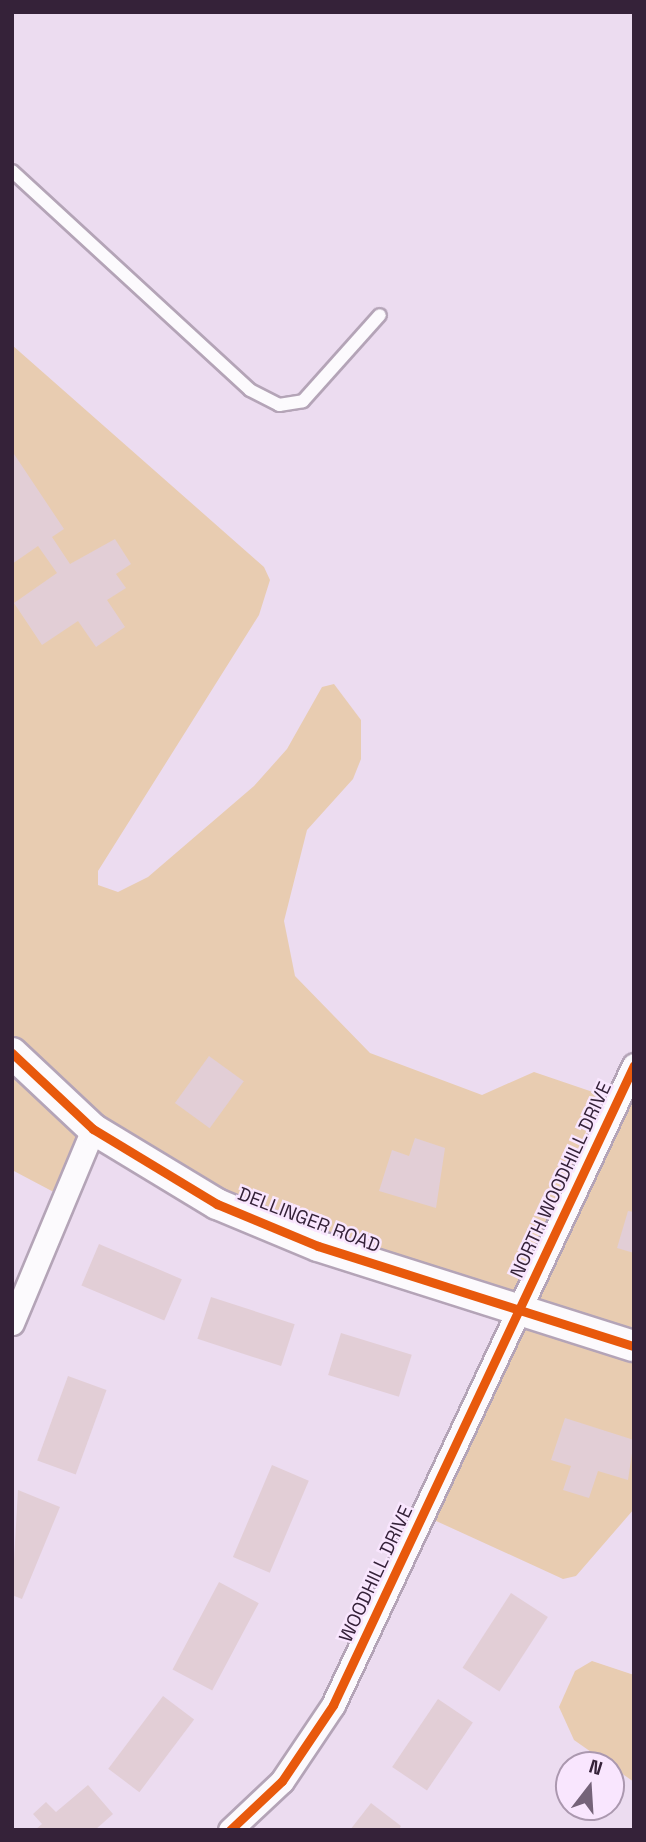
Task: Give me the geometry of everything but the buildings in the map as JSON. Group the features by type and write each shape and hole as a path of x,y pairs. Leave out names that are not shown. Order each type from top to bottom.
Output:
{"street":[{"name":"DELLINGER ROAD","path":"12,1053 93,1129 217,1204 318,1246 634,1346"},
{"name":"NORTH WOODHILL DRIVE","path":"521,1310 634,1065"},
{"path":"12,1323 93,1129"},
{"name":"WOODHILL DRIVE","path":"230,1830 282,1782 333,1705 521,1310"}],"lane":[{"path":"12,171 250,390 279,405 303,401 380,316"}],"shaded area":[{"path":"12,345 264,567 270,580 259,615 98,871 98,885 118,892 148,877 254,786 287,749 322,687 334,684 361,720 361,759 353,779 307,830 284,921 295,976 370,1053 482,1095 534,1072 634,1106 634,1509 576,1576 563,1579 423,1515 521,1311 318,1246 94,1130 65,1198 12,1170"},
{"path":"592,1661 634,1675 634,1782 625,1776 625,1751 590,1751 574,1740 559,1707 575,1671"}],"cycle path":[{"path":"12,1053 93,1129 217,1204 318,1246 634,1346"},
{"path":"230,1830 282,1781 333,1705 634,1065"}]}
